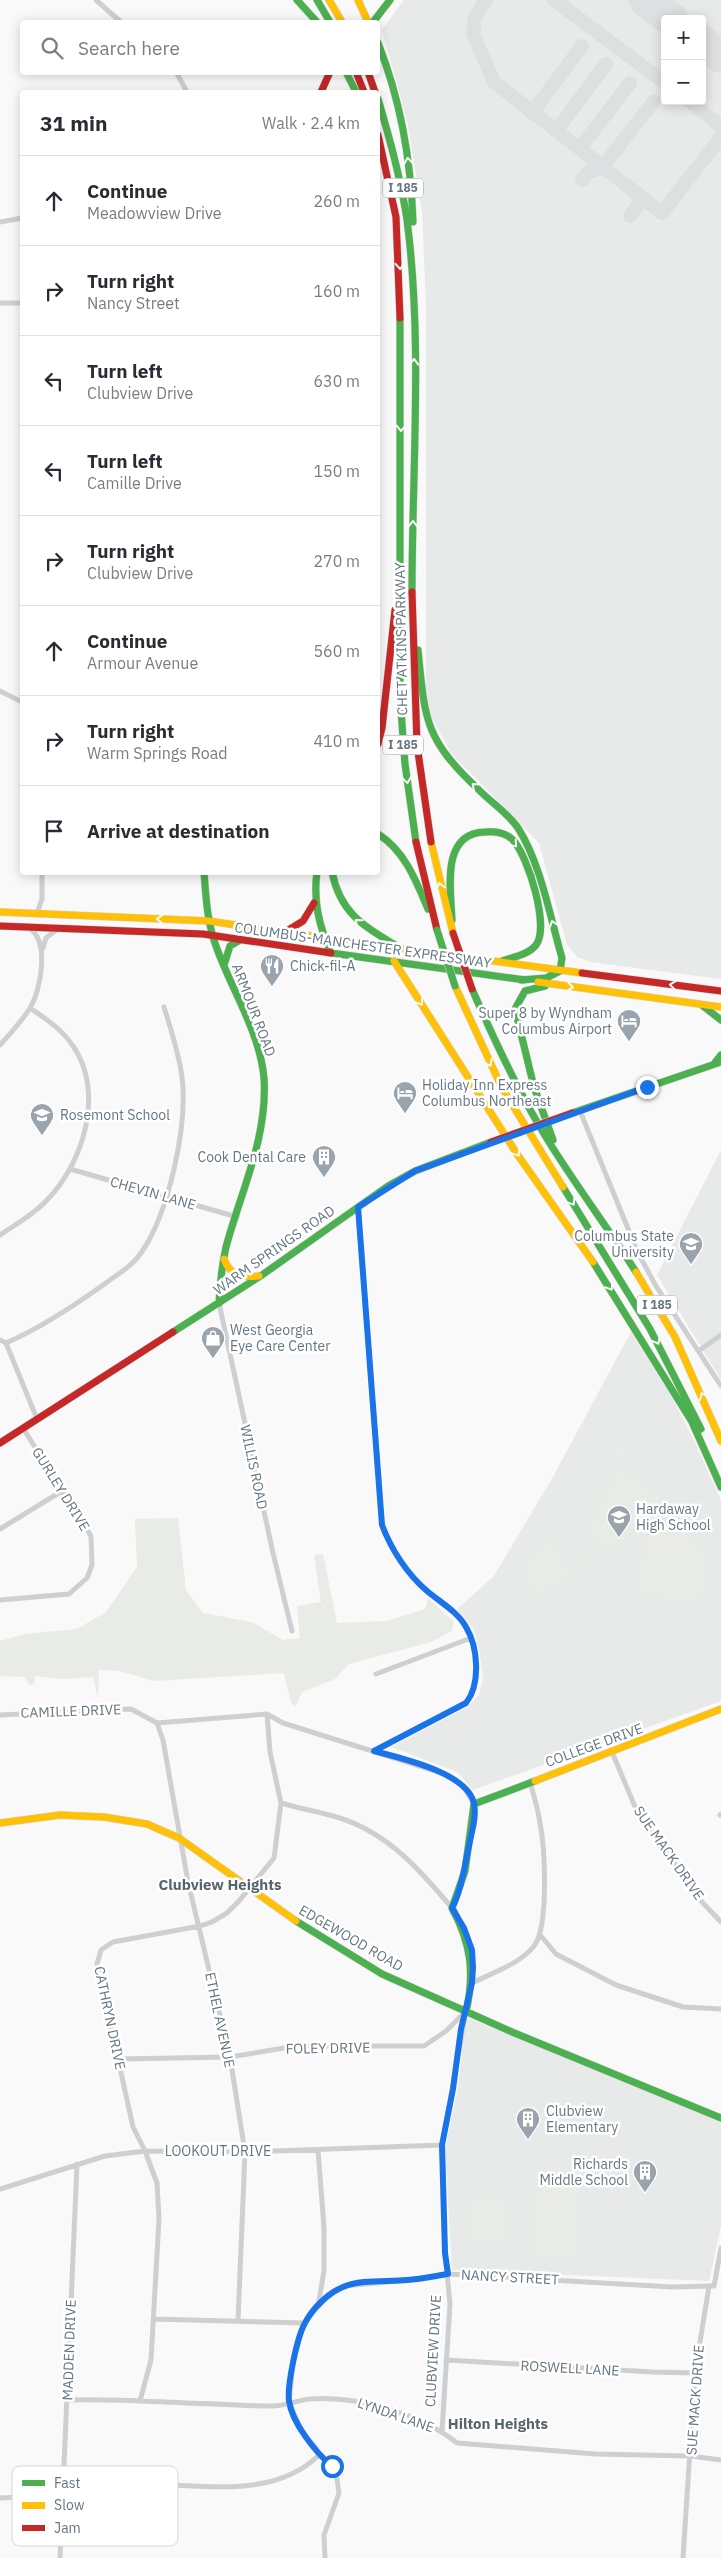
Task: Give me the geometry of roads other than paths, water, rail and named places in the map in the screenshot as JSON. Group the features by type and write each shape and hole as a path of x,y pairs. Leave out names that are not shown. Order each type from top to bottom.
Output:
{"main road":[{"path":"297,0 315,20"},
{"path":"317,0 329,20"},
{"path":"329,0 341,20"},
{"path":"374,20 390,0"},
{"path":"359,2 367,20"},
{"path":"380,47 398,102 412,186 414,280"},
{"path":"322,90 329,75"},
{"path":"357,75 363,90"},
{"path":"369,75 374,90"},
{"path":"348,76 355,90"},
{"name":"CHET ATKINS PARKWAY","path":"380,105 401,176 414,280 412,573 414,716 421,788 436,871 452,933 472,989 512,1077 561,1161 658,1306 694,1375 721,1441"},
{"name":"CHET ATKINS PARKWAY","path":"380,144 396,217 400,273 400,697 405,764 416,841 437,930 455,986 477,1038 502,1088 650,1328 692,1409 721,1475"},
{"path":"380,159 396,217"},
{"path":"380,736 401,557"},
{"path":"412,573 424,713 436,743 453,766 517,828 532,855 560,944 560,971 546,978 521,980"},
{"path":"452,933 451,866 454,852 463,841 477,832 492,831 503,834 514,841 523,856 539,911 540,932 538,942 532,950 499,962"},
{"path":"380,835 392,842 416,882 437,930"},
{"name":"ARMOUR ROAD","path":"204,875 206,912 224,965 254,1037 262,1065 264,1084 264,1107 260,1136 220,1272 219,1303"},
{"path":"285,932 303,923 310,915 314,903 317,875"},
{"path":"333,875 338,899 349,913 360,925 399,948"},
{"path":"314,903 317,921 332,953"},
{"name":"COLUMBUS-MANCHESTER EXPRESSWAY","path":"0,912 209,921 560,971 721,991"},
{"name":"COLUMBUS-MANCHESTER EXPRESSWAY","path":"0,926 138,930 213,936 721,1007"},
{"path":"224,965 230,946 240,940"},
{"path":"394,961 517,1154 611,1288 692,1422 721,1487"},
{"path":"553,984 525,989 518,997 515,1009 534,1087 561,1161"},
{"path":"703,1005 720,1020"},
{"path":"718,1063 721,1055"},
{"name":"WARM SPRINGS ROAD","path":"0,1443 262,1276 358,1207 415,1171 491,1142 718,1063"},
{"path":"224,1258 226,1266 236,1275 246,1278 262,1276"},
{"name":"COLLEGE DRIVE","path":"474,1804 721,1709"},
{"path":"452,1908 459,1895 473,1825 474,1804"},
{"name":"EDGEWOOD ROAD","path":"0,1822 60,1814 104,1817 147,1824 179,1838 290,1917 382,1974 466,2012 721,2118"},
{"name":"CLUBVIEW DRIVE","path":"452,1908 464,1928 472,1950 472,1983 466,2012"}],"street":[{"path":"96,0 118,20"},
{"path":"178,75 186,90"},
{"path":"0,222 20,218"},
{"path":"0,302 20,303"},
{"path":"0,692 20,701"},
{"path":"37,914 42,898 42,875"},
{"path":"42,898 48,914"},
{"path":"28,927 40,937 42,951"},
{"path":"0,1045 30,1008 38,983 42,951 46,938 59,928"},
{"path":"6,1343 28,1334 60,1315 130,1266 141,1253 168,1196 174,1171 183,1104 182,1077 164,1007"},
{"path":"0,1235 40,1206 59,1186 70,1169 78,1150 87,1118 87,1074 74,1047 61,1030 30,1008"},
{"path":"576,1112 638,1253 656,1286 700,1350 721,1386"},
{"name":"CHEVIN LANE","path":"70,1169 237,1217"},
{"path":"358,1207 382,1525 389,1542 417,1581 450,1609 466,1626 471,1638 476,1683 473,1694 466,1703 374,1751"},
{"name":"WILLIS ROAD","path":"219,1303 271,1546 292,1631"},
{"path":"700,1350 721,1335"},
{"path":"0,1340 6,1343 37,1419"},
{"name":"GURLEY DRIVE","path":"0,1600 69,1594 87,1578 92,1565 90,1536 23,1428"},
{"path":"0,1529 62,1492"},
{"path":"376,1674 471,1638"},
{"name":"CAMILLE DRIVE","path":"0,1715 131,1709 158,1723"},
{"path":"158,1723 267,1714 282,1724 444,1774 462,1784 474,1804"},
{"name":"CATHRYN DRIVE","path":"140,2401 151,2360 159,2219 157,2183 146,2151 133,2127 97,1964 101,1950 113,1942 200,1926 227,1913 274,1858 281,1803 270,1752 267,1714"},
{"name":"ETHEL AVENUE","path":"158,1723 163,1740 179,1838 230,2057 245,2152 238,2321"},
{"name":"SUE MACK DRIVE","path":"612,1752 636,1809 702,1902 721,1922"},
{"path":"472,1983 525,1955 534,1947 541,1936 544,1894 543,1846 541,1823 530,1782"},
{"path":"281,1803 339,1818 374,1833 388,1842 420,1871 452,1908"},
{"path":"541,1936 556,1954 616,1985 683,2007 721,2009"},
{"name":"FOLEY DRIVE","path":"119,2059 230,2057 296,2046 424,2046 446,2031 466,2012"},
{"name":"CLUBVIEW DRIVE","path":"442,2431 450,2304 445,2253 442,2145 466,2012"},
{"name":"LOOKOUT DRIVE","path":"0,2188 106,2156 146,2151 245,2152 442,2145"},
{"path":"318,2150 324,2227 324,2271 318,2306"},
{"name":"MADDEN DRIVE","path":"64,2466 77,2164"},
{"name":"SUE MACK DRIVE","path":"683,2558 684,2519 691,2456 696,2372 709,2286 714,2286 721,2248"},
{"name":"NANCY STREET","path":"304,2323 328,2295 344,2286 448,2274 664,2286 709,2286"},
{"path":"154,2318 304,2323 293,2362 289,2402 302,2432 316,2448 318,2455 332,2466 338,2493 324,2535 325,2558"},
{"name":"ROSWELL LANE","path":"446,2360 605,2370 696,2372"},
{"name":"LYNDA LANE","path":"67,2400 275,2406 289,2402 328,2398 364,2403 442,2431 457,2443 595,2454 691,2456 721,2460"},
{"path":"178,2486 228,2488 276,2480 307,2467 318,2455"}],"place":[{"name":"Chick-fil-A","path":"272,987"},
{"name":"Super 8 by Wyndham Columbus Airport","path":"629,1042"},
{"name":"Holiday Inn Express Columbus Northeast","path":"405,1114"},
{"name":"Rosemont School","path":"42,1136"},
{"name":"Cook Dental Care","path":"324,1178"},
{"name":"Columbus State University","path":"691,1265"},
{"name":"West Georgia Eye Care Center","path":"213,1359"},
{"name":"Hardaway High School","path":"619,1538"},
{"name":"Clubview Elementary","path":"528,2140"},
{"name":"Richards Middle School","path":"645,2193"}],"district":[{"name":"Clubview Heights","path":"220,1885"},
{"name":"Hilton Heights","path":"498,2424"}]}
